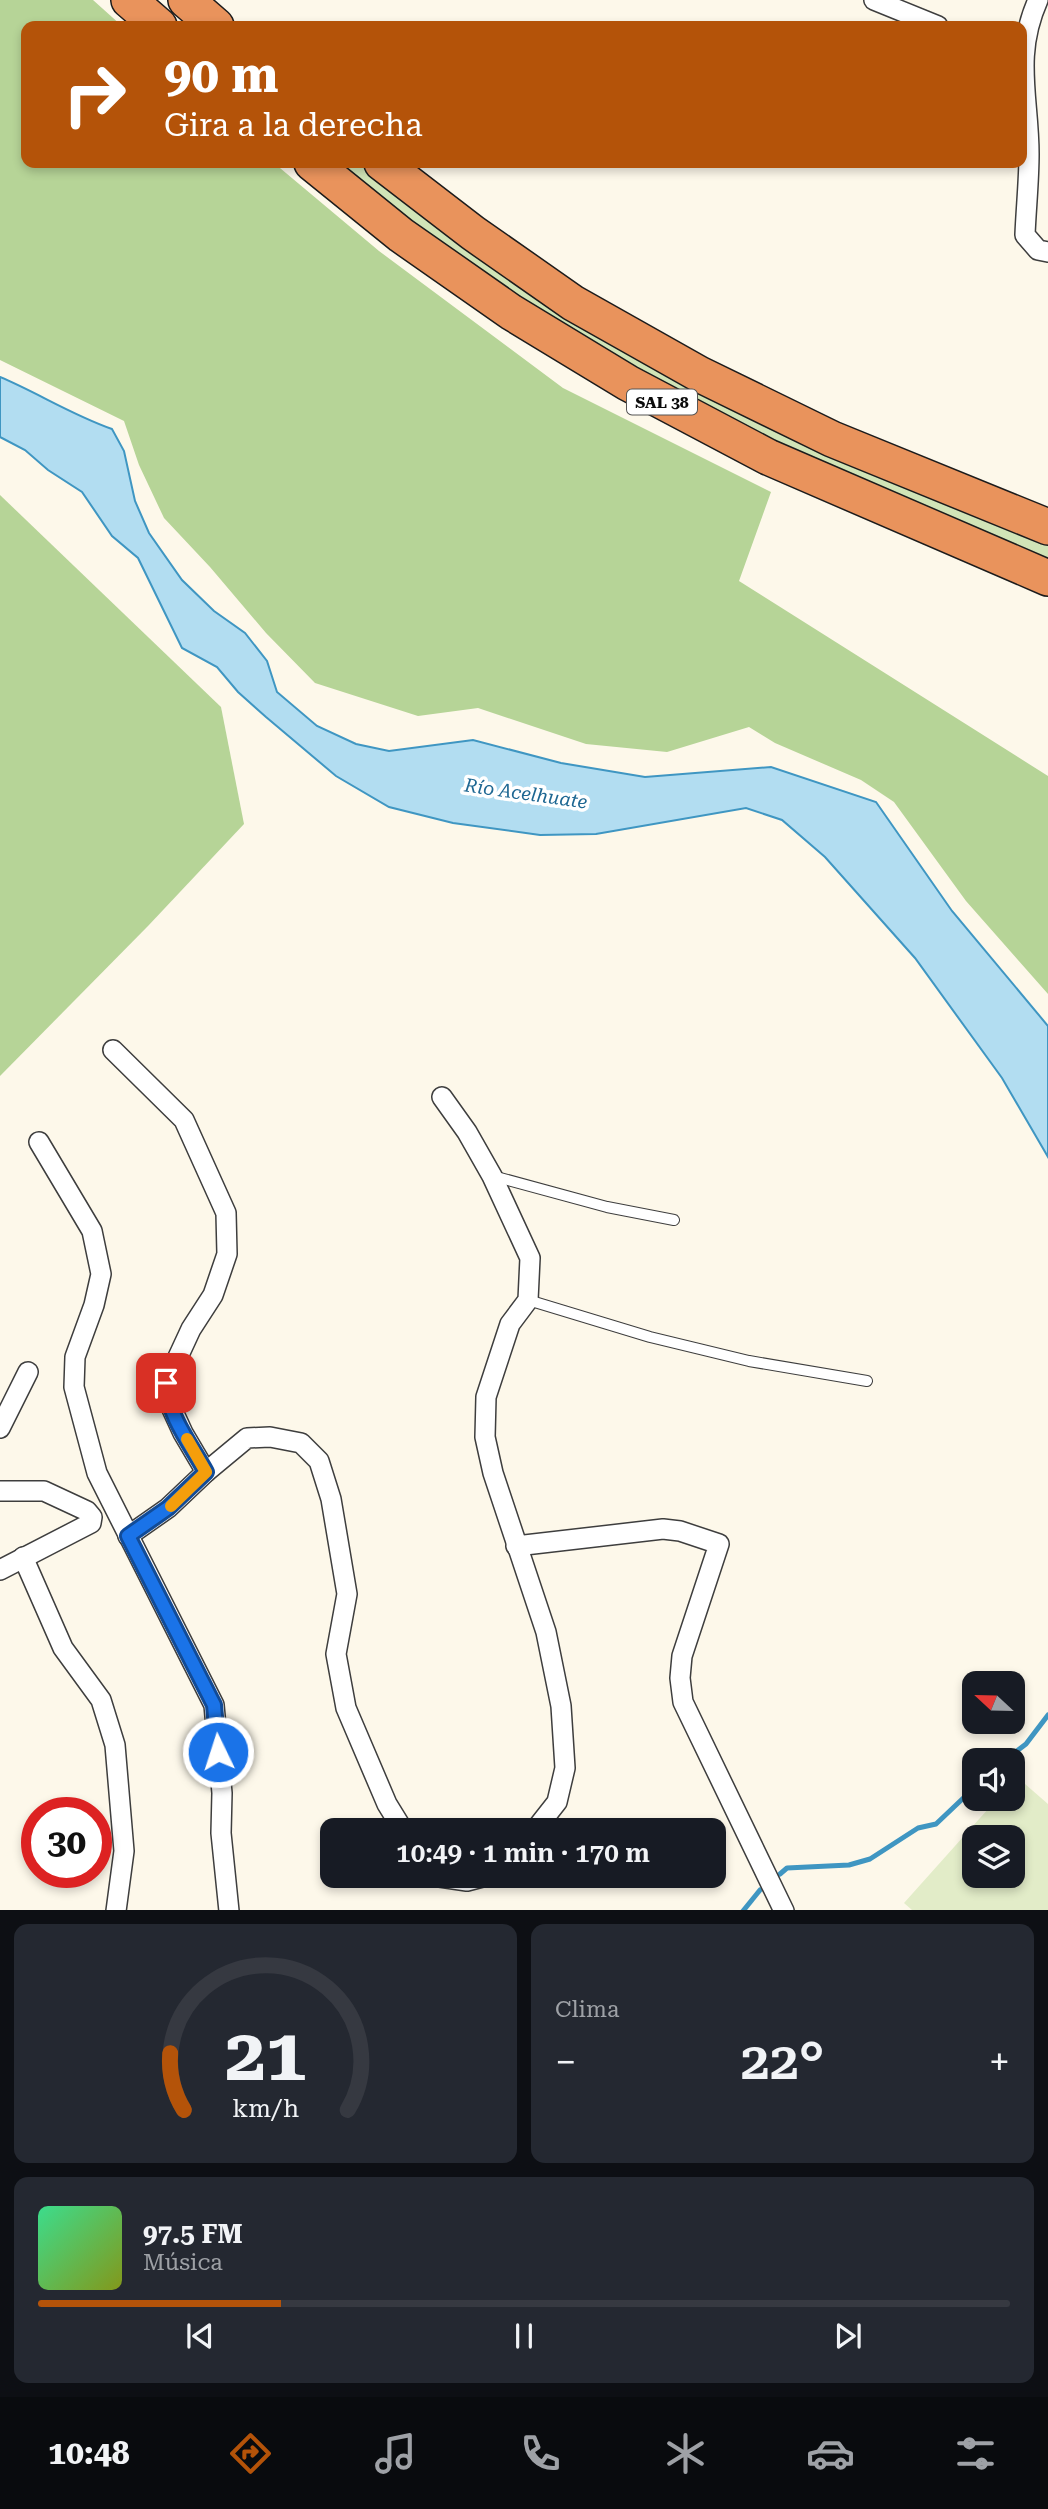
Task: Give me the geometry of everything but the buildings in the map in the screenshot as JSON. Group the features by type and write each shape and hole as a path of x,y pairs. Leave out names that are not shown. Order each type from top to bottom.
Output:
{"highway":[{"path":"129,0 153,21"},
{"path":"186,0 210,21"},
{"name":"SAL 38","path":"318,168 401,235 511,312 628,383 768,457 1048,578"},
{"name":"SAL 38","path":"389,168 483,240 573,303 699,374 832,439 1048,527"}],"street":[{"path":"874,0 926,21"},
{"path":"1027,33 1038,0"},
{"path":"1027,121 1029,152 1025,236 1038,250 1048,252"},
{"path":"113,1050 184,1120 226,1213 227,1254 213,1295 191,1329 166,1383 166,1396 183,1433 206,1472"},
{"path":"442,1097 467,1132 492,1176 530,1258 528,1300 510,1324 486,1397 485,1437 493,1473 516,1546 547,1632 561,1706 565,1768 557,1802 544,1818"},
{"path":"40,1142 92,1231 101,1274 94,1305 75,1357 74,1387 97,1473 214,1705 222,1793 221,1833 229,1910"},
{"path":"0,1427 28,1372"},
{"path":"0,1491 44,1491 87,1511 92,1517 124,1529 168,1508 247,1438 270,1437 301,1443 319,1461 331,1499 347,1594 336,1654 346,1708 395,1818"},
{"path":"0,1570 91,1523 92,1517"},
{"path":"516,1546 663,1529 680,1531 719,1544 682,1656 680,1678 683,1702 784,1910"},
{"path":"23,1557 63,1648 101,1700 115,1745 124,1852 117,1910"}],"lane":[{"path":"492,1176 607,1207 674,1220"},
{"path":"528,1300 650,1336 749,1361 867,1381"}],"green space":[{"path":"0,0 93,0 116,21 21,21 21,168 280,168 379,251 563,388 771,492 739,581 1048,776 1048,994 966,901 894,802 861,780 775,743 749,727 667,752 586,744 478,708 418,716 315,683 266,633 164,518 139,465 124,421 0,360"},
{"path":"342,168 374,168 457,233 1048,539 1048,565 690,403 481,276"},
{"path":"0,495 221,707 244,824 0,1076"},
{"path":"1025,1784 1048,1804 1048,1910 912,1910 904,1903 962,1838 962,1888 1025,1888 1025,1825 974,1825 986,1811 1025,1811"}],"water":[{"name":"Río Acelhuate","path":"0,377 112,429 124,451 135,501 149,533 182,580 214,611 245,633 267,661 277,692 317,726 356,744 389,751 473,740 561,763 645,777 771,767 876,802 952,911 1048,1026 1048,1157 1002,1078 915,958 825,857 782,820 746,808 596,834 540,835 453,823 389,807 336,776 238,692 217,667 182,648 138,558 112,536 82,492 48,470 25,450 0,437"}],"waterway":[{"path":"1021,1748 1048,1715"},
{"path":"780,1874 787,1868 849,1865 870,1859 918,1828 936,1824 962,1799"},
{"path":"744,1910 760,1890"}],"slow traffic":[{"path":"171,1506 206,1472 187,1439"}],"route":[{"path":"166,1383 166,1396 183,1433 206,1472 168,1508 128,1536 214,1705 218,1752"}]}
